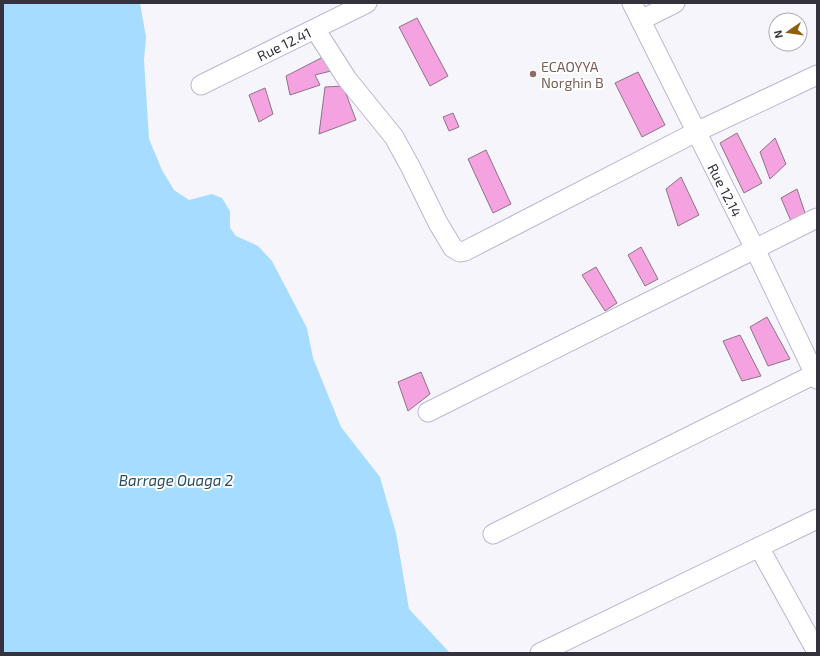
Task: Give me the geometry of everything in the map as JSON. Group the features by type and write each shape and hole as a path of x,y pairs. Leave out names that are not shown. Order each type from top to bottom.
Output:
{"street":[{"name":"Rue 12.41","path":"201,85 367,3"},
{"name":"Rue 12.14","path":"632,3 816,375"},
{"path":"641,20 675,3"},
{"path":"315,29 347,79 394,137 438,223 453,248 460,252 465,251 696,132 817,74"},
{"path":"428,412 817,218"},
{"path":"493,534 816,375"},
{"path":"540,653 817,519"},
{"path":"759,547 817,652"}],"water":[{"name":"Barrage Ouaga 2","path":"3,3 140,3 146,37 144,60 149,139 162,170 174,190 189,200 212,194 222,198 230,211 230,228 236,236 258,246 272,261 307,328 313,358 341,427 380,477 396,533 409,609 450,653 3,653"}],"building":[{"path":"417,18 448,76 430,86 399,27"},
{"path":"325,56 331,71 315,75 320,85 290,95 286,76"},
{"path":"638,72 665,125 642,137 615,83"},
{"path":"343,86 356,120 319,134 325,87"},
{"path":"265,88 273,114 259,122 249,95"},
{"path":"453,113 459,127 449,131 443,117"},
{"path":"737,133 762,183 744,193 720,143"},
{"path":"775,138 786,164 770,179 760,152"},
{"path":"486,150 511,204 493,213 468,159"},
{"path":"681,177 699,215 678,226 666,189"},
{"path":"797,189 805,213 791,221 781,198"},
{"path":"641,247 658,279 645,286 628,255"},
{"path":"596,267 617,303 605,311 582,275"},
{"path":"767,317 790,359 768,366 750,327"},
{"path":"740,335 761,376 742,381 723,341"},
{"path":"421,372 430,394 408,411 398,382"}],"place":[{"name":"ECAOYYA Norghin B","path":"533,74"}]}
